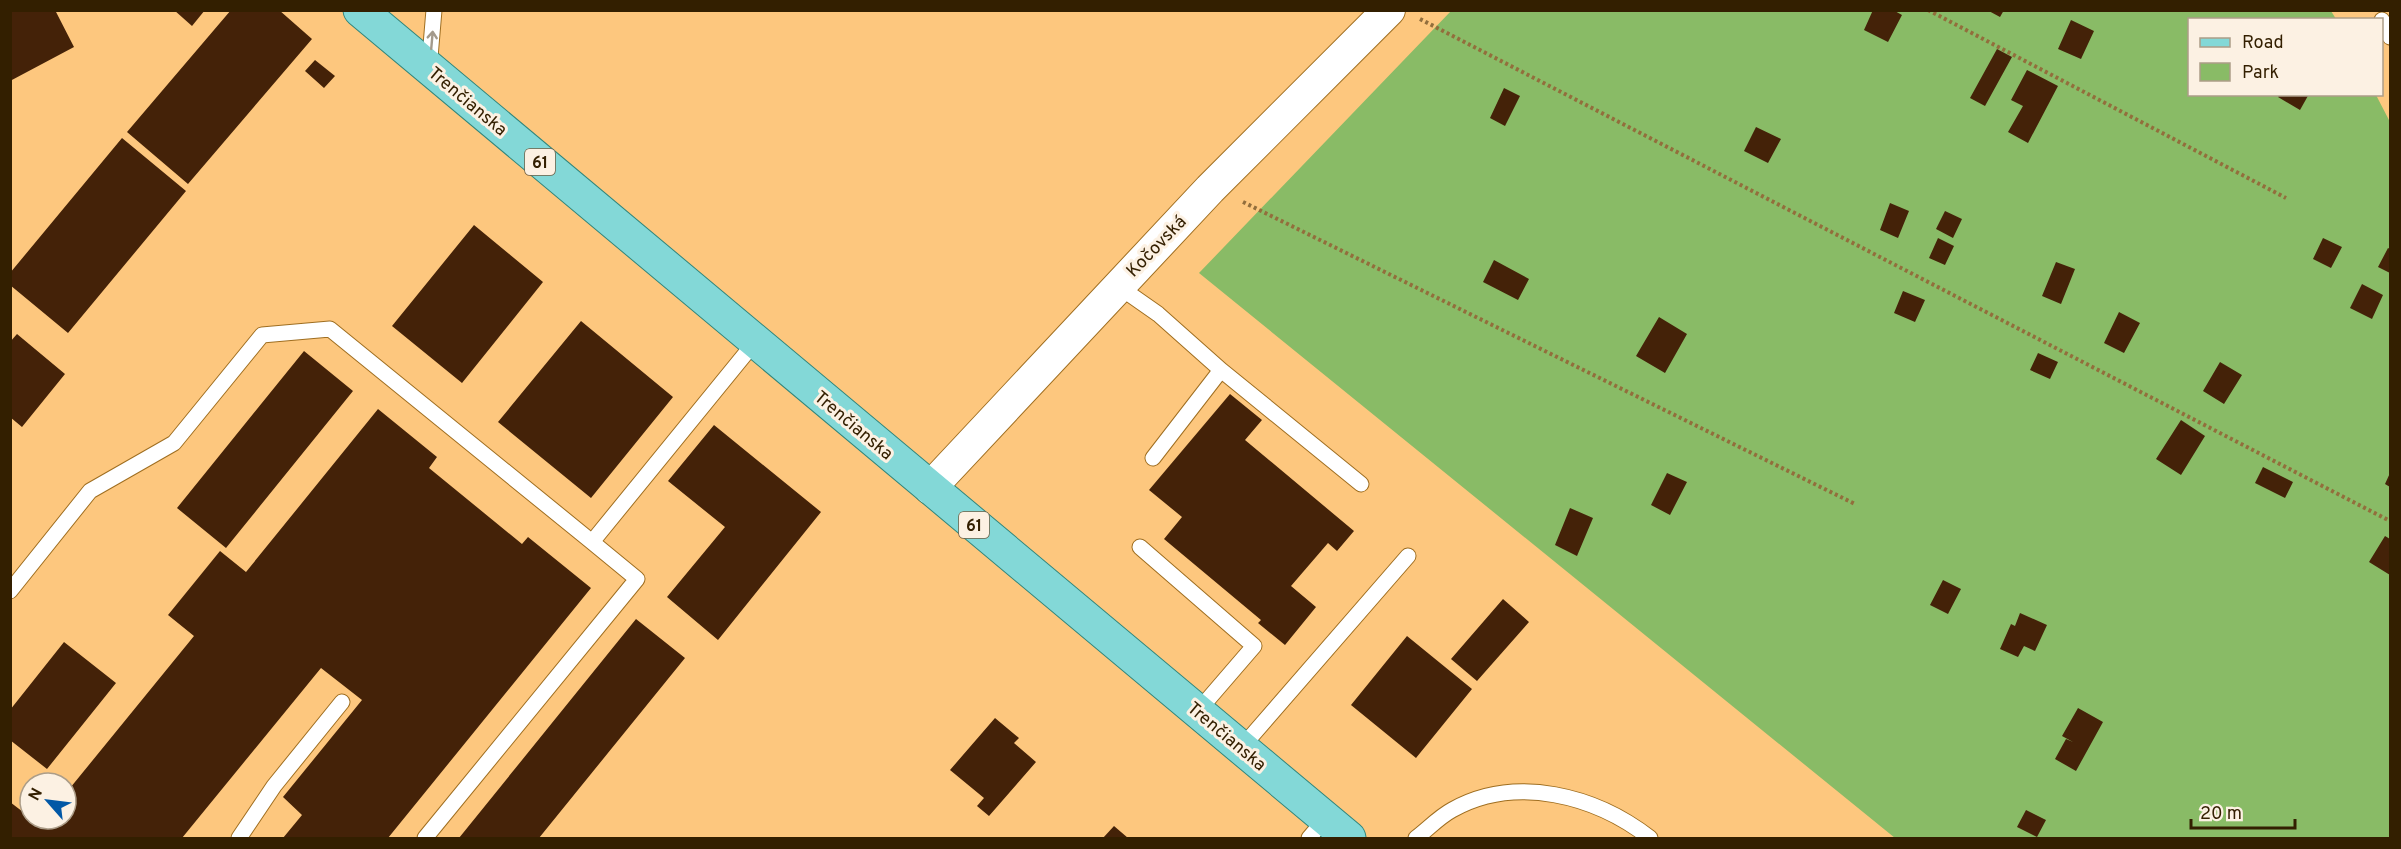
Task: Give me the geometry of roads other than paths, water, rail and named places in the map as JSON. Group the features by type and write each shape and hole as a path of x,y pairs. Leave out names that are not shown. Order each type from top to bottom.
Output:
{"main road":[{"name":"Trenčianska","path":"360,10 1242,747 1328,832"}],"street":[{"name":"Kočovská","path":"930,488 1210,189 1389,10"}],"lane":[{"path":"429,69 434,10"},
{"path":"2383,23 2391,37"},
{"path":"1118,286 1158,314 1221,370 1361,484"},
{"path":"10,591 90,491 174,443 262,335 330,329 637,579 425,838"},
{"path":"592,542 755,342"},
{"path":"1153,458 1221,370"},
{"path":"1140,547 1254,646 1198,711"},
{"path":"1242,747 1408,556"},
{"path":"239,838 274,786 342,702"},
{"path":"1416,838 1452,810 1491,795 1516,792 1550,792 1587,803 1614,814 1650,838"}]}
